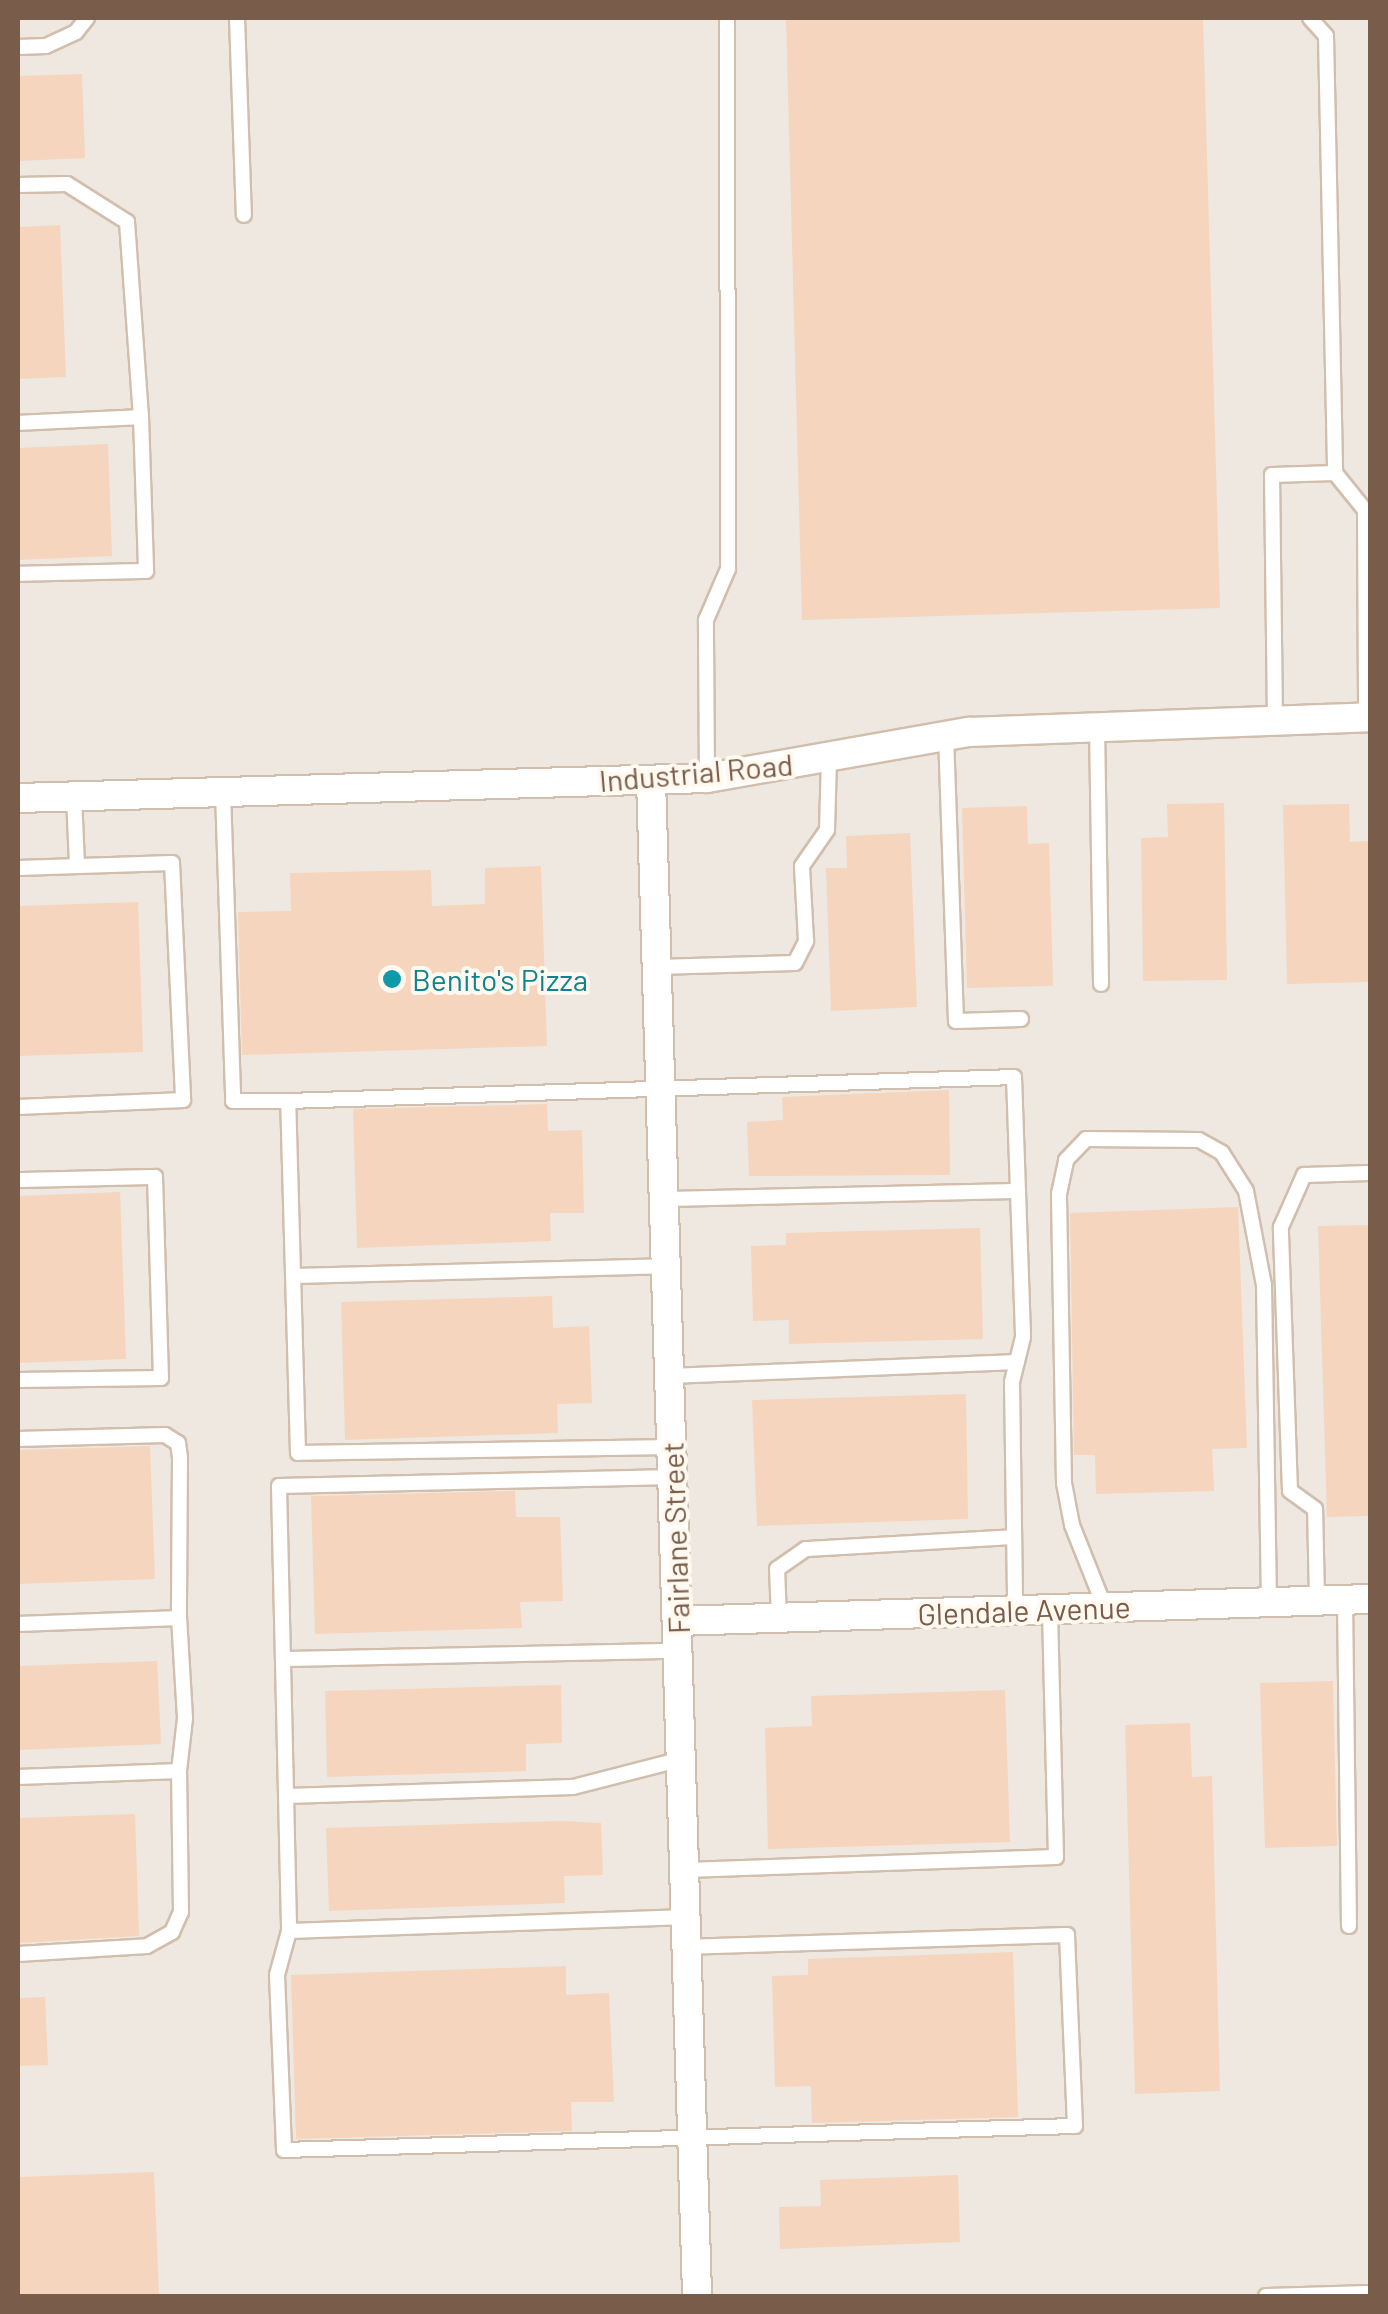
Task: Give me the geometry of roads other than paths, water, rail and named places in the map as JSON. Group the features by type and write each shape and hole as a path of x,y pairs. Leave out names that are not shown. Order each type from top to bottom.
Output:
{"street":[{"name":"Industrial Road","path":"18,798 707,778 946,735 1097,725 1368,717"},
{"name":"Fairlane Street","path":"650,780 697,2296"},
{"name":"Glendale Avenue","path":"678,1622 1344,1600"}],"lane":[{"path":"18,46 46,46 76,32 87,18"},
{"path":"237,18 244,216"},
{"path":"707,778 706,620 728,569 727,18"},
{"path":"1310,18 1326,36 1335,473 1365,510 1368,717"},
{"path":"18,185 67,184 127,222 141,417 146,571 18,574"},
{"path":"18,424 141,417"},
{"path":"1275,720 1272,475 1335,473"},
{"path":"1097,725 1101,984"},
{"path":"946,735 956,1021 1022,1019"},
{"path":"656,967 795,963 806,940 802,866 827,830 828,758"},
{"path":"223,792 234,1100 1014,1077 1023,1336 1012,1382 1015,1610"},
{"path":"74,796 78,866"},
{"path":"18,868 172,862 183,1100 18,1107"},
{"path":"288,1100 298,1453 672,1447"},
{"path":"1105,1608 1072,1525 1064,1483 1059,1194 1066,1160 1086,1139 1198,1140 1222,1154 1246,1191 1264,1285 1269,1602"},
{"path":"1348,1926 1344,1600 1315,1509 1290,1491 1281,1227 1304,1174 1370,1173"},
{"path":"18,1180 156,1176 161,1378 18,1380"},
{"path":"664,1199 1018,1191"},
{"path":"294,1276 666,1266"},
{"path":"670,1376 1017,1362"},
{"path":"18,1439 156,1435 178,1443 184,1718 179,1771 181,1912 172,1932 147,1946 18,1954"},
{"path":"673,1477 279,1486 290,1931 277,1975 284,2150 1075,2126 1066,1935 689,1948"},
{"path":"779,1618 777,1568 806,1549 1014,1537"},
{"path":"686,1870 1056,1857 1050,1609"},
{"path":"18,1624 179,1618"},
{"path":"283,1658 678,1650"},
{"path":"286,1796 573,1788 682,1759"},
{"path":"18,1777 179,1771"},
{"path":"290,1931 688,1917"},
{"path":"1266,2296 1370,2292"}],"place":[{"name":"Benito's Pizza","path":"392,979"}]}
